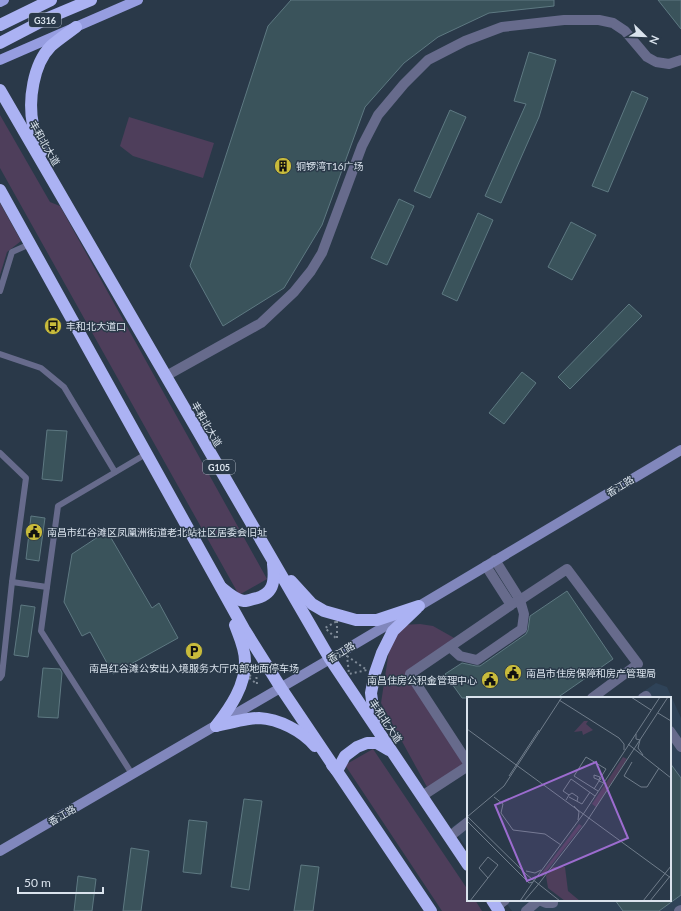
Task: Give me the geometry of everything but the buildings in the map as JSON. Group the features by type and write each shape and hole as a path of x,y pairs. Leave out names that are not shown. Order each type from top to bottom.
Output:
{"highway":[{"name":"G316","path":"0,25 51,0"},
{"name":"G316","path":"0,43 48,18 91,0"},
{"path":"55,185 33,126 31,105 33,83 41,62 51,47 76,27"},
{"name":"丰和北大道","path":"0,90 330,659 467,864"},
{"path":"0,190 244,629 281,688 431,911"},
{"path":"220,586 233,596 244,601 259,598 267,594 274,579 272,559"},
{"path":"272,559 312,604 339,615 356,620 377,620 419,606"},
{"path":"216,726 227,712 235,697 242,680 246,662 244,648 220,586"},
{"path":"376,727 371,693 375,673 382,652 393,631 419,606"},
{"path":"216,726 258,718 275,721 288,726 310,740 337,771"},
{"path":"337,771 346,756 357,747 367,743 377,743 392,751"}],"main road":[{"path":"0,2 4,0"},
{"path":"0,60 138,0"},
{"name":"香江路","path":"0,851 281,688 681,450"}],"street":[{"path":"166,376 261,324 294,292 311,271 322,253 362,146 378,115 404,84 428,60 465,41 502,27 564,20 599,20 613,23 625,31 647,57 656,62 669,64 681,60"},
{"path":"450,647 460,656 477,660 522,628 524,614 491,563"},
{"path":"467,763 410,674 515,602 567,570 638,664 593,697"},
{"path":"671,732 681,747"},
{"path":"424,798 467,766"},
{"path":"424,798 467,774"},
{"path":"449,837 467,823"},
{"path":"526,911 538,901"},
{"path":"541,901 555,905"}],"lane":[{"path":"0,292 12,252 30,244"},
{"path":"0,354 41,368 64,387 115,472"},
{"path":"0,453 26,478 12,582 2,675 0,678"},
{"path":"132,774 41,631 58,506 146,454"},
{"path":"12,582 47,587"}],"path":[{"path":"337,620 337,633 337,639 325,628 337,620"},
{"path":"347,656 352,659 368,670 349,674 347,656"}],"shaded area":[{"path":"0,115 50,202 60,206 267,579 239,595 0,168"},
{"path":"129,117 214,143 203,178 133,156 120,146"},
{"path":"0,203 21,241 7,252 0,275"},
{"path":"420,624 433,626 456,639 407,674 467,762 427,787 381,703 390,644 401,625"},
{"path":"656,683 667,687 681,718 681,911 512,911 505,901 671,901 671,697 635,697"},
{"path":"373,749 467,889 467,901 476,901 482,911 442,911 345,765"},
{"path":"467,817 467,849 452,827"}],"place":[{"name":"铜锣湾T16广场","path":"283,166"},
{"name":"丰和北大道口","path":"53,326"},
{"name":"南昌市红谷滩区凤凰洲街道老北站社区居委会旧址","path":"34,532"},
{"name":"南昌红谷滩公安出入境服务大厅内部地面停车场","path":"194,651"},
{"name":"南昌市住房保障和房产管理局","path":"513,673"},
{"name":"南昌住房公积金管理中心","path":"490,680"}]}
